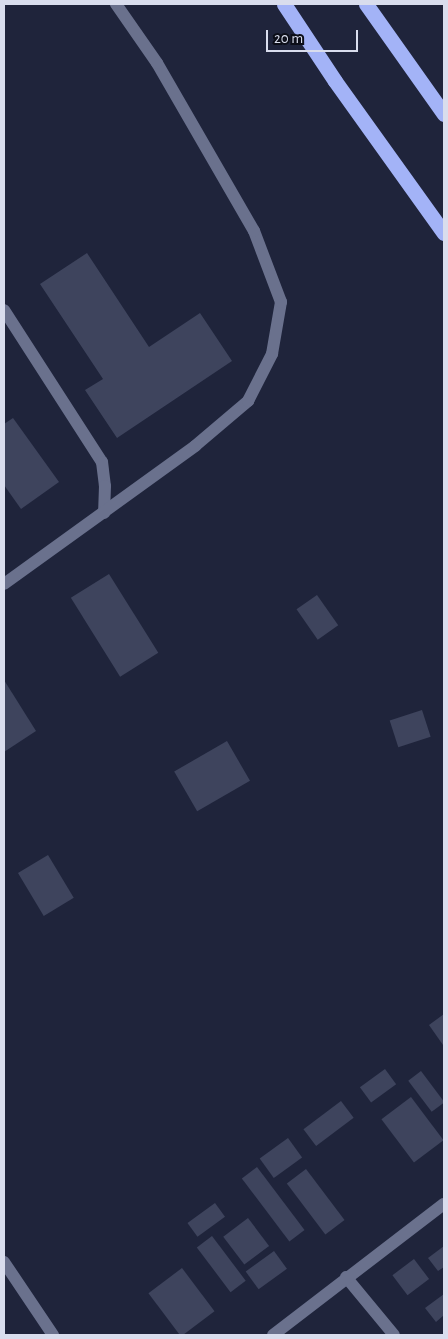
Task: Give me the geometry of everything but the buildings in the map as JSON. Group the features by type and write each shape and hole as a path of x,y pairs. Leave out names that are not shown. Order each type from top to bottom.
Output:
{"highway":[{"path":"284,4 335,81 444,234"},
{"path":"366,4 444,114"}],"street":[{"path":"4,584 104,513 248,401 272,354 281,302 254,232 157,63 116,4"},
{"path":"4,310 102,462 105,486 104,513"},
{"path":"273,1335 346,1277 444,1204"},
{"path":"4,1262 53,1335"},
{"path":"346,1277 394,1335"}]}
